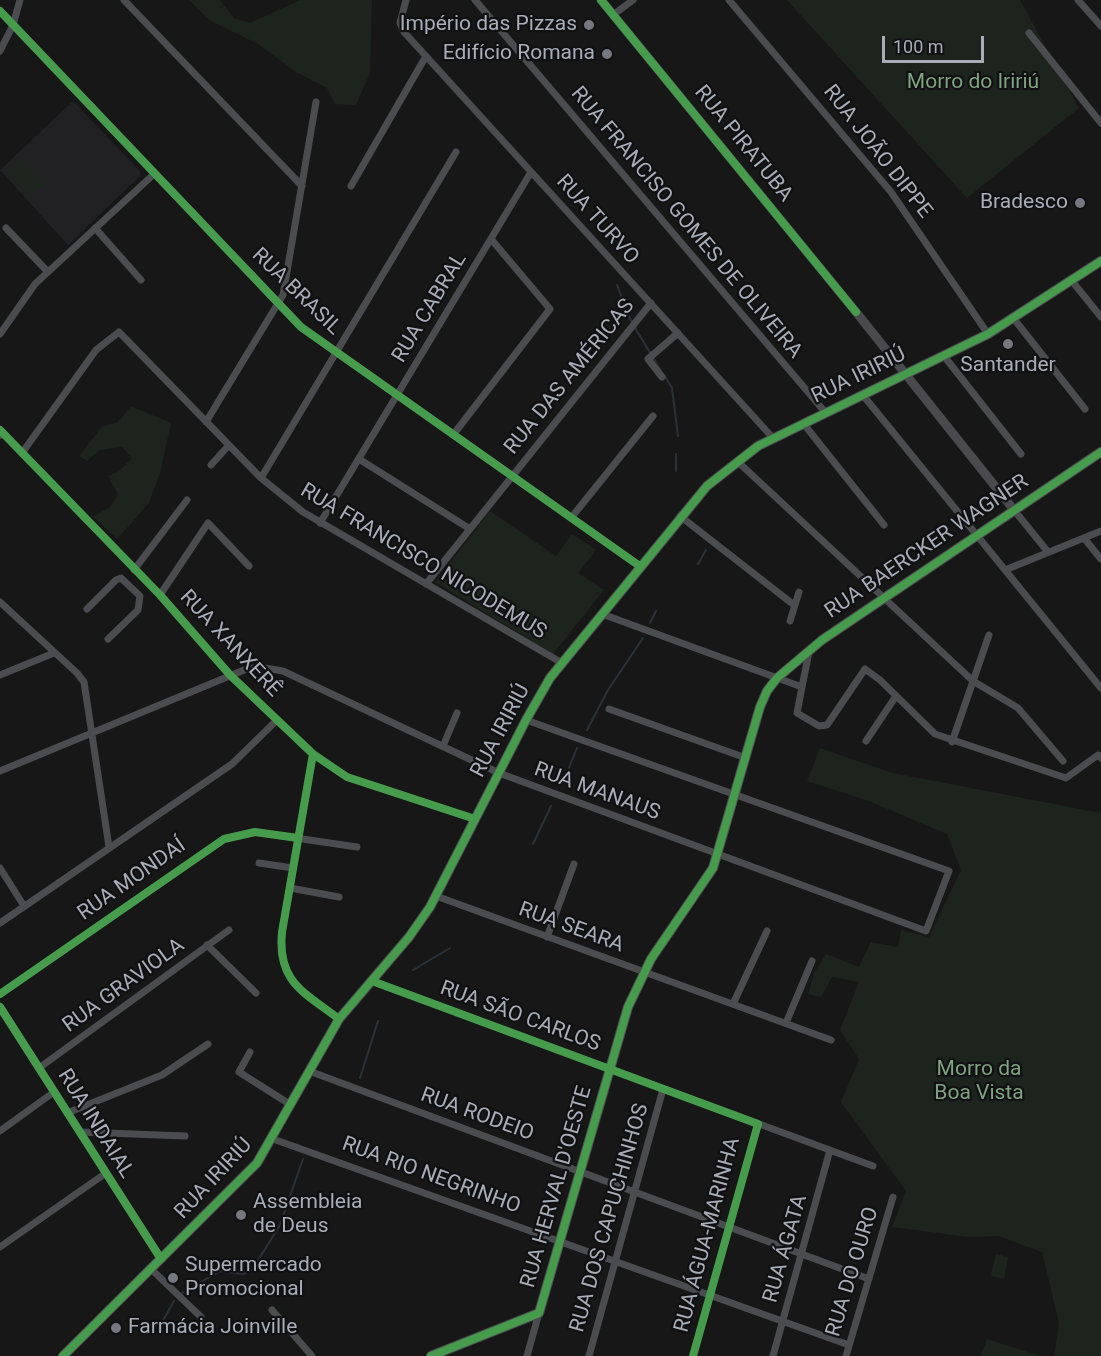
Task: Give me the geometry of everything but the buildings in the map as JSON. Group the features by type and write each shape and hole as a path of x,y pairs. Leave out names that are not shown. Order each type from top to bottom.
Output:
{"main road":[{"name":"RUA PIRATUBA","path":"601,0 906,373 910,383 1014,510"},
{"name":"RUA IRIRIÚ","path":"63,1356 248,1174 273,1138 339,1019 420,922 436,896 526,720 562,663 680,516 707,486 737,461 773,438 988,334 1101,261"},
{"name":"RUA BAERCKER WAGNER","path":"777,678 810,650 1101,452"},
{"name":"RUA HERVAL D'OESTE","path":"540,1313 628,1007 644,972 703,887 719,855 763,699 777,678"},
{"path":"431,1356 540,1313"}],"street":[{"path":"0,51 13,25 20,0"},
{"path":"124,0 302,186"},
{"name":"RUA TURVO","path":"406,0 400,23 404,32 773,438"},
{"name":"RUA FRANCISO GOMES DE OLIVEIRA","path":"475,0 825,412"},
{"path":"614,15 633,0"},
{"name":"RUA JOÃO DIPPE","path":"729,0 891,192 988,334"},
{"path":"1078,0 1101,26"},
{"name":"RUA BRASIL","path":"0,11 301,327 641,567"},
{"path":"1029,33 1101,123"},
{"path":"351,186 426,56"},
{"path":"206,422 279,305 285,287 316,102"},
{"path":"261,478 456,152"},
{"name":"RUA CABRAL","path":"320,523 531,172"},
{"path":"0,334 28,293 48,272 154,174"},
{"path":"6,228 48,272"},
{"path":"95,228 141,280"},
{"path":"453,435 550,309 491,239"},
{"path":"1072,281 1101,317"},
{"name":"RUA DAS AMÉRICAS","path":"426,584 651,303"},
{"path":"1014,319 1085,409"},
{"name":"RUA FRANCISCO NICODEMUS","path":"22,453 96,350 119,332 261,478 287,500 320,523 562,663"},
{"path":"662,377 648,359 678,333"},
{"path":"944,356 1021,454"},
{"path":"862,394 1101,688"},
{"path":"571,518 653,416"},
{"path":"803,423 884,525"},
{"name":"RUA XANXERÊ","path":"1,433 160,595 230,675 313,754 347,777 475,819"},
{"path":"211,465 229,445"},
{"path":"359,459 470,529"},
{"path":"737,461 973,681 1018,708 1063,761"},
{"path":"134,570 187,500"},
{"path":"1014,510 1047,552"},
{"path":"680,516 794,605"},
{"path":"160,595 208,523 249,566"},
{"path":"1005,570 1099,532"},
{"path":"1084,538 1101,559"},
{"path":"87,609 116,580 126,580 137,592 141,600 138,610 108,639"},
{"path":"137,592 147,582"},
{"path":"790,621 799,592"},
{"path":"0,602 84,682 109,847"},
{"path":"602,614 802,687"},
{"path":"952,742 989,635"},
{"path":"810,650 797,713 824,726 865,669 896,696 928,730 952,742 1066,778 1098,755 1101,758"},
{"path":"0,675 54,653"},
{"name":"RUA MANAUS","path":"0,771 230,675 259,666 283,671 499,773 926,932 949,871 735,795"},
{"path":"866,741 896,696"},
{"path":"609,709 746,758"},
{"path":"443,746 457,713"},
{"path":"526,720 735,795"},
{"path":"0,923 232,764 276,721"},
{"path":"313,754 281,942 284,968 297,986 339,1019"},
{"name":"RUA MONDAÍ","path":"0,994 224,839 255,832 357,847"},
{"path":"259,863 293,868"},
{"path":"547,936 574,864"},
{"path":"0,868 24,906"},
{"path":"290,888 339,897"},
{"name":"RUA SEARA","path":"436,896 831,1040"},
{"name":"RUA GRAVIOLA","path":"39,1068 229,930"},
{"path":"733,1004 767,931"},
{"path":"207,945 256,993"},
{"path":"786,1023 812,961"},
{"name":"RUA SÃO CARLOS","path":"372,981 873,1166"},
{"name":"RUA INDAIAL","path":"0,1007 161,1259"},
{"path":"68,1113 162,1075 208,1044"},
{"path":"250,1052 239,1072 291,1105"},
{"name":"RUA RODEIO","path":"309,1071 868,1279"},
{"name":"RUA DOS CAPUCHINHOS","path":"588,1356 663,1089"},
{"path":"0,1131 54,1092"},
{"name":"RUA ÁGUA-MARINHA","path":"693,1356 758,1124"},
{"path":"80,1132 186,1136"},
{"name":"RUA RIO NEGRINHO","path":"273,1138 849,1345"},
{"name":"RUA ÁGATA","path":"773,1356 830,1150"},
{"path":"0,1247 106,1173"},
{"name":"RUA DO OURO","path":"846,1356 893,1197"},
{"path":"151,1269 201,1317"},
{"path":"272,1310 312,1356"},
{"name":"RUA HERVAL D'OESTE","path":"527,1356 540,1313"}],"shaded area":[{"path":"73,101 139,170 141,175 68,245 0,170"}],"green space":[{"path":"189,0 220,0 234,18 250,23 300,0 372,0 370,73 356,105 335,104 327,88 296,72 258,44 209,20"},
{"name":"Morro do Iririú","path":"787,0 1020,0 1079,108 967,198"},
{"path":"21,158 45,183 30,197 6,172"},
{"path":"131,406 171,423 160,473 149,503 117,539 93,517 110,507 118,494 108,476 118,472 132,458 122,447 100,450 87,461 79,456 102,427 118,422"},
{"path":"490,511 556,556 572,534 596,550 578,573 604,590 553,654 435,582"},
{"name":"Morro da Boa Vista","path":"820,748 893,773 1101,813 1101,1356 1054,1356 1059,1323 1042,1252 998,1236 968,1237 892,1227 906,1191 841,1102 859,1059 840,1030 859,982 832,977 821,997 808,994 814,973 826,954 859,967 871,942 898,947 901,930 929,937 961,870 947,834 871,802 807,781"},
{"path":"996,1254 1008,1257 1004,1279 991,1276"},
{"path":"987,1339 1040,1356 981,1356"}],"waterway":[{"path":"617,285 631,321 661,371"},
{"path":"664,375 672,388 678,436"},
{"path":"676,454 676,471"},
{"path":"698,564 706,550"},
{"path":"650,623 656,611"},
{"path":"587,730 608,690 643,638"},
{"path":"569,768 577,748"},
{"path":"533,844 551,806"},
{"path":"413,970 450,948"},
{"path":"360,1078 378,1021"},
{"path":"182,1293 220,1271 243,1274 252,1270 280,1225 303,1159"},
{"path":"161,1324 174,1301"}],"cycle path":[{"path":"601,0 856,312"},
{"path":"0,11 301,327 641,567"},
{"path":"63,1356 257,1163 339,1019 409,937 430,907 550,678 707,486 758,446 988,334 1101,261"},
{"path":"0,430 160,595 230,675 313,754 347,777 475,819"},
{"path":"431,1356 539,1313 628,1007 651,959 713,868 760,707 767,691 777,678 822,640 1101,452"},
{"path":"313,754 282,932 282,949 284,963 296,984 304,993 339,1019"},
{"path":"0,994 224,839 255,832 298,838"},
{"path":"372,981 758,1124 693,1356"},
{"path":"0,1007 161,1259"}],"place":[{"name":"Império das Pizzas","path":"589,25"},
{"name":"Edifício Romana","path":"607,54"},
{"name":"Bradesco","path":"1080,203"},
{"name":"Santander","path":"1008,344"},
{"name":"Assembleia de Deus","path":"241,1215"},
{"name":"Supermercado Promocional","path":"173,1278"},
{"name":"Farmácia Joinville","path":"116,1328"}]}
